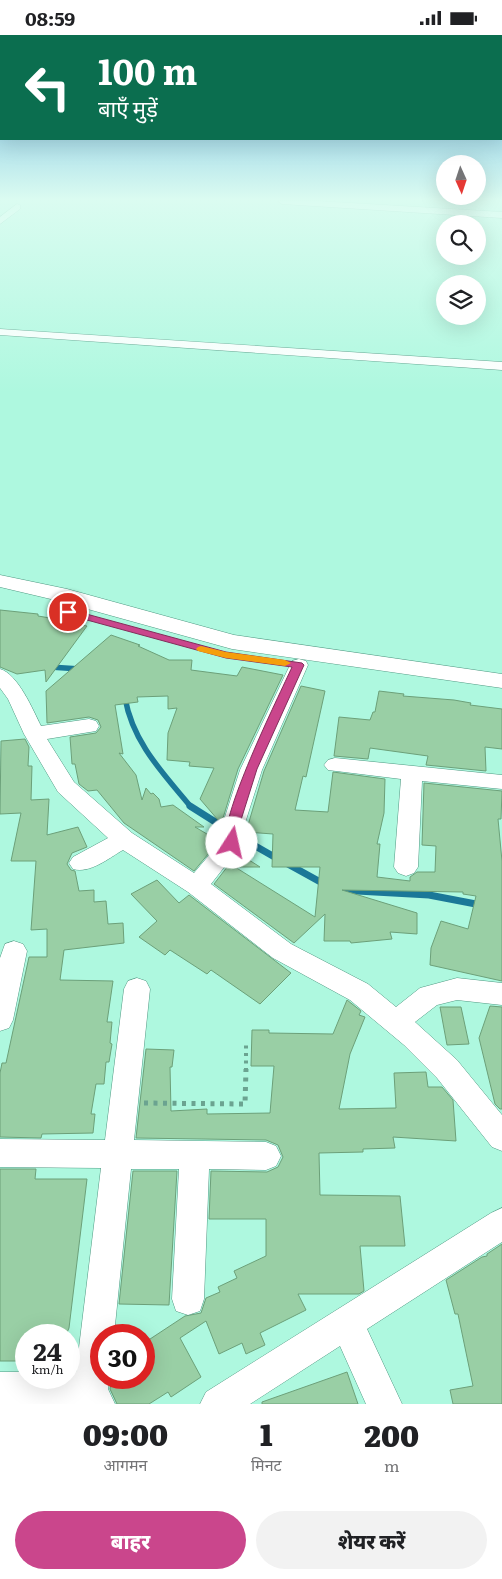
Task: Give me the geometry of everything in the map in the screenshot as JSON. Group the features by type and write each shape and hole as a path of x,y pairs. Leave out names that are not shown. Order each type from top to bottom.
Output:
{"main road":[{"path":"0,581 59,594 232,643 502,681"},
{"path":"0,596 51,607 226,655 502,694"}],"street":[{"path":"0,332 502,366"},
{"path":"196,886 233,833 251,769 298,665"},
{"path":"1,676 17,698 34,734 66,787 124,839 196,886 282,951 358,992 396,1022 447,1069 502,1137"},
{"path":"34,734 89,726"},
{"path":"335,765 502,782"},
{"path":"406,867 412,774"},
{"path":"81,863 124,839"},
{"path":"0,1020 14,951"},
{"path":"0,1389 94,1396 118,1154 137,989"},
{"path":"396,1022 429,996 457,989 502,994"},
{"path":"0,1153 266,1156"},
{"path":"188,1299 195,1154"},
{"path":"218,1404 502,1224"},
{"path":"346,1323 384,1404"}],"path":[{"path":"124,1103 245,1105 246,1042"}],"building":[{"path":"0,610 38,614 38,616 56,619 55,621 87,626 46,682 45,670 17,674 0,667"},
{"path":"111,635 140,645 138,646 169,660 192,660 191,670 237,676 242,667 283,675 238,769 223,818 218,820 200,799 214,768 189,766 190,762 167,760 168,733 177,708 168,709 168,696 137,697 138,702 115,705 123,754 119,753 136,775 142,800 146,788 159,799 161,807 173,805 204,827 195,827 219,841 194,871 124,823 97,790 88,791 79,784 75,764 72,764 70,737 96,733 101,727 98,720 89,717 47,723 46,691"},
{"path":"301,686 325,691 306,777 303,776 295,810 328,812 333,772 385,779 384,813 377,844 380,844 377,877 410,881 410,877 417,872 435,872 436,846 422,845 424,783 502,791 501,819 498,819 502,861 502,981 430,965 431,948 441,921 468,929 476,896 463,894 463,892 342,890 417,913 417,934 390,932 392,939 351,943 350,941 324,941 325,914 294,943 214,884 238,853 260,867 235,867 315,917 320,867 272,867 273,834 246,832 264,771"},
{"path":"379,691 404,694 403,696 454,700 471,703 470,705 502,709 502,749 485,747 486,771 426,765 428,756 370,748 368,759 334,756 339,717 370,720 373,712 375,712"},
{"path":"25,739 29,747 28,766 32,766 31,800 49,799 47,835 78,827 87,847 72,853 67,864 71,870 75,871 79,891 94,890 94,902 106,901 108,924 123,923 124,943 64,950 60,980 113,981 107,1022 112,1022 110,1043 112,1044 109,1062 106,1062 104,1084 96,1084 91,1114 95,1114 93,1133 42,1134 41,1138 0,1137 0,1073 2,1063 6,1063 29,957 47,957 47,929 31,930 36,861 11,861 21,813 0,814 1,741"},
{"path":"157,880 179,903 189,895 291,973 260,1004 211,970 207,974 170,950 165,955 139,937 157,921 131,894"},
{"path":"347,1000 361,1011 359,1015 365,1017 350,1054 339,1109 396,1108 394,1073 426,1072 428,1087 442,1087 453,1100 456,1141 393,1137 395,1148 363,1149 363,1152 319,1153 320,1195 400,1196 405,1246 360,1246 364,1291 359,1294 298,1294 306,1310 260,1333 265,1345 246,1354 242,1343 219,1354 206,1321 180,1338 201,1377 171,1397 168,1392 149,1404 117,1404 110,1389 155,1389 155,1336 185,1316 201,1313 206,1298 220,1292 218,1287 237,1278 234,1271 266,1256 266,1219 209,1219 211,1171 267,1172 278,1167 283,1157 278,1145 266,1140 136,1138 146,1049 174,1050 172,1067 170,1067 171,1111 207,1109 207,1114 270,1113 274,1066 251,1066 252,1030 269,1030 269,1033 333,1034"},
{"path":"490,1006 502,1007 502,1109 495,1104 479,1038"},
{"path":"440,1007 461,1007 469,1044 447,1045"},
{"path":"0,1169 36,1169 35,1179 87,1179 69,1324 15,1324 15,1361 0,1361"},
{"path":"133,1171 177,1171 169,1305 119,1304"},
{"path":"502,1244 502,1404 453,1404 450,1390 473,1386 458,1314 455,1314 446,1280 482,1257 487,1256 487,1254"},
{"path":"347,1372 358,1404 262,1404 262,1402"}],"waterway":[{"path":"50,667 80,669"},
{"path":"125,698 135,729 150,757 190,806"},
{"path":"190,806 228,830"},
{"path":"238,836 278,859"},
{"path":"286,863 324,884"},
{"path":"339,890 429,895 481,905"}],"slow traffic":[{"path":"201,649 226,655 285,663"}],"route":[{"path":"68,612 171,642 226,655 298,665 251,769 234,823 232,843"}]}
